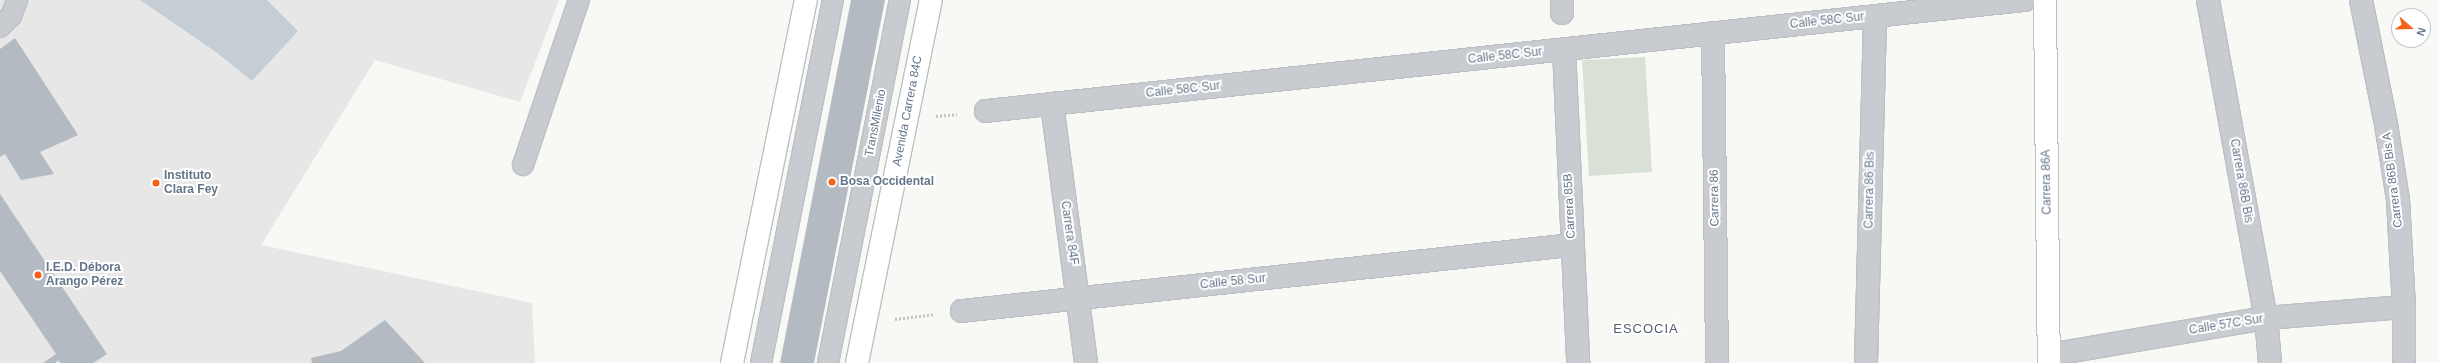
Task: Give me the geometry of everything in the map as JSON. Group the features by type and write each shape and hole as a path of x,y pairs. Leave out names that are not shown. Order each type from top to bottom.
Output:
{"main road":[{"path":"732,363 806,0"},
{"name":"Avenida Carrera 84C","path":"857,363 931,0"},
{"name":"Carrera 86A","path":"2045,0 2049,359"}],"street":[{"name":"Calle 58C Sur","path":"986,111 2024,0"},
{"name":"Carrera 86B Bis","path":"2208,0 2266,318 2270,363"},
{"name":"Carrera 86B Bis A","path":"2361,0 2386,124 2398,200 2404,307 2404,363"},
{"name":"Carrera 86 Bis","path":"1866,363 1875,16"},
{"name":"Carrera 86","path":"1713,33 1718,363"},
{"name":"Carrera 85B","path":"1564,50 1578,363"},
{"name":"Carrera 84F","path":"1052,104 1086,363"},
{"name":"Calle 58 Sur","path":"962,312 1572,245"},
{"name":"Calle 57C Sur","path":"2049,359 2266,318 2404,307"}],"lane":[{"path":"0,27 11,16 18,0"},
{"path":"524,165 578,0"},
{"path":"761,363 833,0"},
{"name":"TransMilenio","path":"828,363 900,0"}],"path":[{"path":"893,319 962,312"}],"shaded area":[{"name":"Instituto Clara Fey","path":"0,0 559,0 520,102 375,60 261,245 532,303 535,363 0,363"},
{"path":"140,0 267,0 298,31 252,81 216,52"},
{"path":"1645,57 1652,172 1589,176 1582,60"}],"building":[{"name":"Bosa Occidental","path":"851,0 885,0 814,363 780,363"},
{"path":"15,38 78,135 40,152 54,174 21,180 5,154 0,157 0,49"},
{"path":"0,194 107,354 93,363 60,363 59,360 55,363 43,363 56,354 0,271"},
{"path":"385,320 425,363 312,363 311,358 341,351"}],"place":[{"name":"Bosa Occidental","path":"832,182"},
{"name":"Instituto Clara Fey","path":"156,183"},
{"name":"I.E.D. Débora Arango Pérez","path":"38,275"}],"district":[{"name":"ESCOCIA","path":"1646,329"}]}
